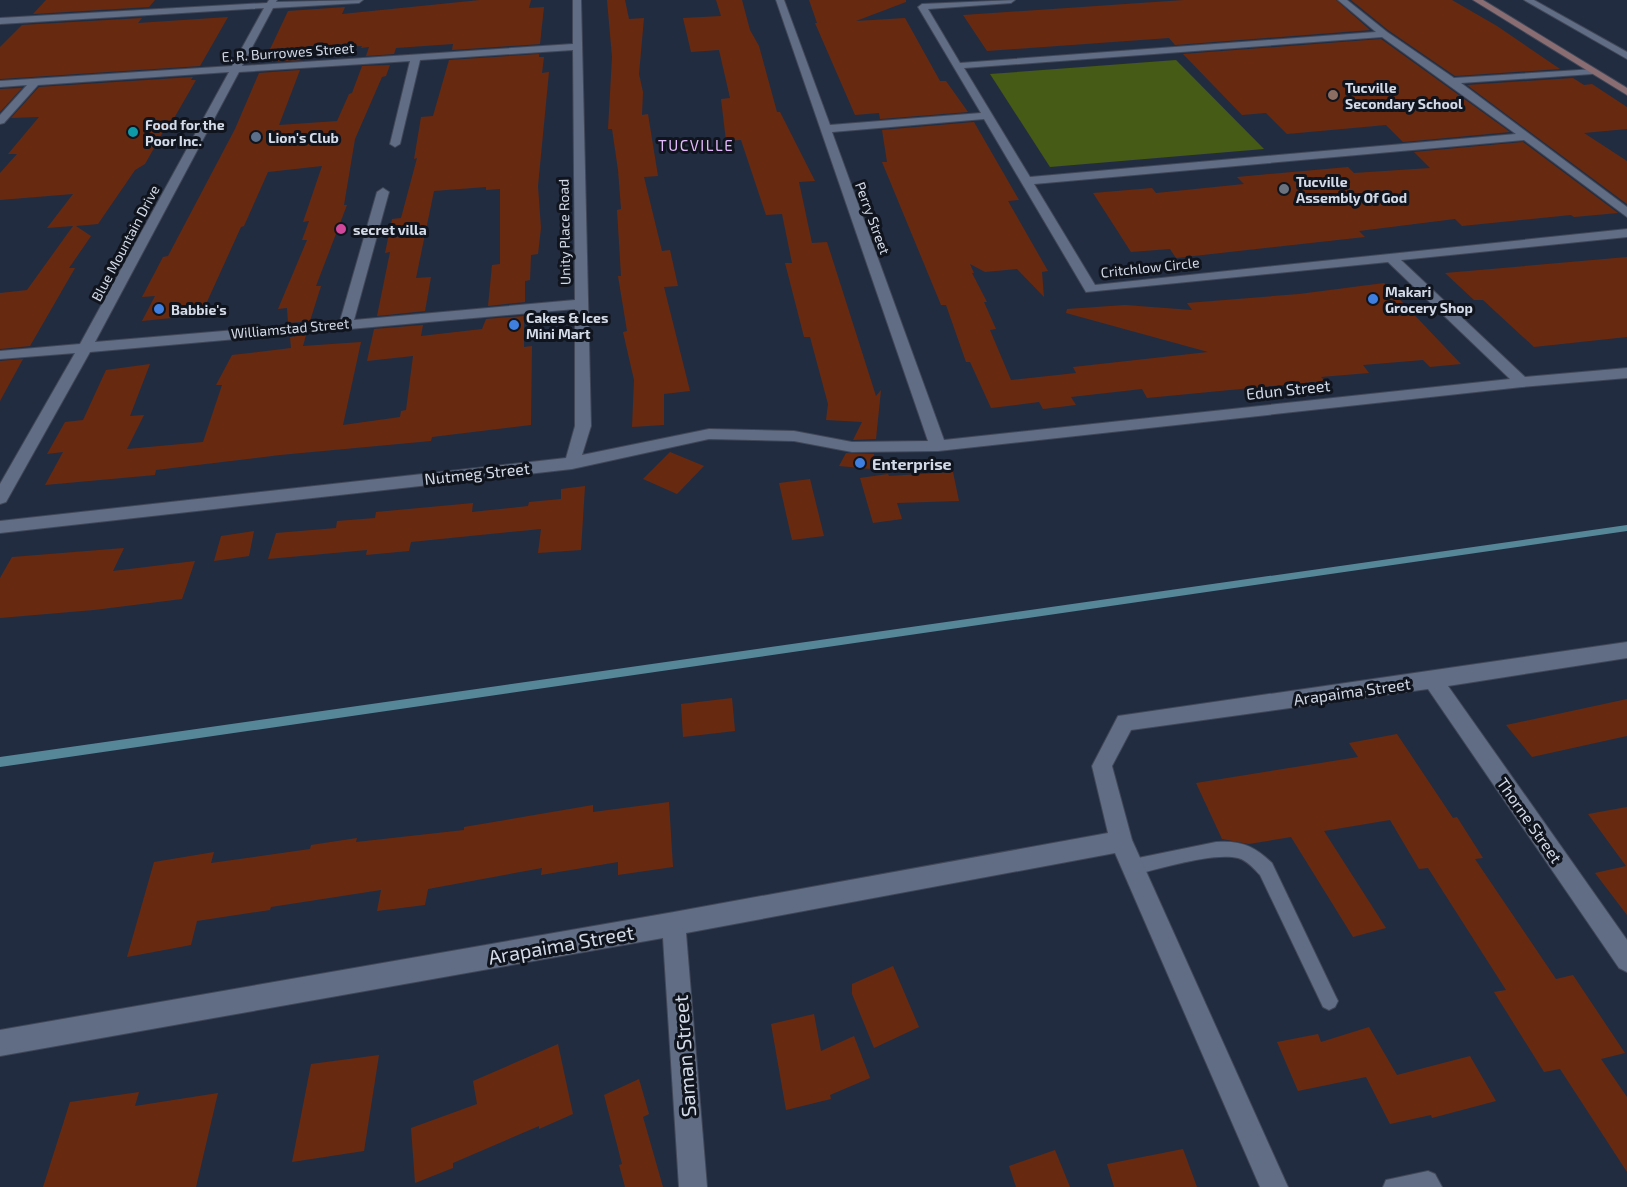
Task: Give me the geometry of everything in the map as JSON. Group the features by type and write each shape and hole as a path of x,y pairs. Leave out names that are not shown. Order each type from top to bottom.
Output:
{"street":[{"path":"0,21 272,3 359,0"},
{"name":"Unity Place Road","path":"572,463 583,426 577,0"},
{"name":"Perry Street","path":"780,0 825,129 945,445"},
{"name":"Critchlow Circle","path":"1011,0 921,7 1091,289 1627,233"},
{"path":"1342,0 1384,34 1452,81 1523,137 1627,213"},
{"path":"1477,0 1627,92"},
{"path":"1528,0 1627,56"},
{"name":"Blue Mountain Drive","path":"0,498 272,3"},
{"path":"957,66 1384,34"},
{"name":"E. R. Burrowes Street","path":"0,84 577,47"},
{"path":"395,144 416,57"},
{"path":"1452,81 1592,70"},
{"path":"0,121 35,82"},
{"path":"825,129 987,116"},
{"path":"1026,181 1523,137"},
{"path":"346,323 383,192"},
{"path":"1391,258 1522,381"},
{"name":"Williamstad Street","path":"0,355 580,304"},
{"name":"Edun Street","path":"945,445 1522,381 1627,373"},
{"name":"Nutmeg Street","path":"0,527 572,463 710,434 794,436 852,447 945,445"},
{"name":"Arapaima Street","path":"0,1043 674,924 1121,841 1102,766 1125,722 1433,680 1627,650"},
{"name":"Thorne Street","path":"1433,680 1627,960"},
{"path":"1121,841 1274,1187"},
{"name":"Saman Street","path":"674,924 693,1187"}],"lane":[{"path":"1132,867 1210,852 1238,850 1251,855 1266,869 1329,1001"},
{"path":"1393,1187 1428,1181 1432,1187"}],"green space":[{"path":"1176,60 1264,149 1050,167 990,74"}],"building":[{"path":"46,0 155,0 149,7 33,14"},
{"path":"480,0 531,0 529,8 544,7 540,44 452,50 453,44 396,48 394,54 366,56 369,47 308,49 304,60 264,62 288,11 345,7 342,14"},
{"path":"607,0 625,0 629,19 644,18 639,74 643,92 642,115 648,114 658,176 644,177 662,251 670,250 678,286 664,287 690,391 664,394 664,425 632,427 634,380 623,332 627,331 618,276 621,276 617,210 621,209 618,170 612,129 608,129 612,57"},
{"path":"716,0 742,0 750,30 759,46 777,112 780,112 815,181 799,182 812,243 827,242 876,396 881,390 876,439 853,440 862,422 826,420 828,404 810,337 804,337 785,263 792,263 782,214 766,215 741,140 726,141 721,99 730,98 719,50 691,52 683,18 721,16"},
{"path":"809,0 906,0 906,2 856,21 905,18 940,81 946,81 968,112 880,119 879,113 855,115 815,23 817,23"},
{"path":"1184,0 1336,0 1370,30 1175,45 1169,38 987,51 963,15"},
{"path":"1351,0 1452,0 1497,26 1560,69 1455,76 1388,30"},
{"path":"228,17 200,66 0,79 0,47 22,25 142,18 138,23"},
{"name":"Tucville Secondary School","path":"1381,39 1510,132 1403,142 1386,125 1287,134 1266,113 1242,115 1183,54"},
{"path":"539,54 539,57 544,57 542,73 549,72 538,186 541,228 538,254 531,255 530,280 525,281 525,302 488,306 492,265 500,264 500,189 486,190 486,187 434,191 416,278 431,277 425,311 377,316 390,252 385,253 392,219 401,218 417,158 414,159 421,117 433,116 449,60"},
{"path":"390,65 386,76 382,77 355,139 344,205 347,205 316,286 321,286 310,321 288,323 287,308 278,309 307,240 302,240 309,221 303,222 322,166 268,172 201,315 142,321 155,296 142,297 163,257 168,256 235,129 259,73 300,70 279,125 337,121 349,94 352,93 362,66"},
{"path":"193,77 191,80 196,80 166,132 163,132 145,164 135,170 98,224 76,226 91,236 69,268 75,268 30,346 0,349 0,293 27,290 73,226 47,228 73,194 0,200 0,173 17,154 8,154 39,117 11,118 39,87"},
{"path":"1573,78 1584,85 1592,84 1627,107 1627,129 1584,133 1627,161 1627,204 1467,85"},
{"path":"22,88 0,112 0,89"},
{"path":"974,122 1019,200 1008,201 1048,271 1042,272 1044,297 1017,269 985,272 970,264 974,273 972,273 987,302 984,302 996,329 990,330 1011,380 1076,373 1073,367 1208,352 1066,313 1067,309 1125,305 1192,310 1187,303 1299,294 1384,283 1461,364 1430,367 1423,360 1363,365 1369,373 1321,377 1325,381 1147,398 1142,389 1071,397 1076,405 1043,409 1039,402 991,408 970,362 966,362 946,305 941,305 882,162 887,162 882,130"},
{"path":"1523,142 1618,213 1574,217 1571,215 1462,226 1455,219 1359,231 1365,237 1176,258 1170,249 1131,252 1093,193 1152,188 1156,193 1244,184 1237,177 1348,167 1354,173 1430,168 1414,152"},
{"path":"1627,257 1627,337 1534,347 1483,300 1474,300 1445,273"},
{"path":"524,316 524,347 532,346 531,425 432,437 431,441 280,455 156,470 155,475 45,485 63,452 47,454 65,422 83,420 106,370 150,364 130,416 144,415 127,449 203,442 222,385 216,385 232,355 291,348 290,337 306,335 303,346 361,342 343,425 400,417 401,411 406,410 413,356 367,361 374,329 423,325 421,336 482,329 486,319"},
{"path":"23,359 0,401 0,361"},
{"path":"670,452 704,466 677,494 643,479"},
{"name":"Enterprise","path":"846,453 874,454 872,469 839,466"},
{"path":"953,472 959,501 897,503 902,519 873,523 860,478 888,474 889,476"},
{"path":"810,479 824,536 792,540 779,483"},
{"path":"585,486 581,550 538,553 541,529 411,542 409,551 366,555 367,550 268,559 276,533 336,528 337,521 375,518 376,512 473,503 472,512 528,506 529,502 561,499 561,489"},
{"path":"254,531 249,556 214,561 221,536"},
{"path":"124,548 113,571 195,561 182,599 94,610 0,618 0,578 12,557"},
{"path":"732,698 735,731 683,737 681,704"},
{"path":"1627,699 1627,736 1532,757 1506,725"},
{"path":"1397,734 1453,818 1457,817 1483,858 1475,859 1556,979 1573,975 1625,1053 1601,1059 1627,1097 1627,1172 1560,1069 1544,1072 1494,992 1506,990 1428,868 1419,869 1390,820 1324,831 1386,928 1353,937 1291,837 1249,844 1222,839 1196,783 1358,757 1349,743"},
{"path":"669,802 673,867 618,875 618,862 541,875 542,868 428,889 425,905 377,911 381,890 271,907 270,910 197,921 191,945 127,957 154,862 214,852 211,863 310,849 311,845 357,838 356,842 464,830 464,827 593,805 593,812"},
{"path":"1627,807 1627,915 1595,873 1626,866 1588,814"},
{"path":"893,966 919,1027 874,1048 852,994 852,984"},
{"path":"814,1014 821,1051 854,1036 870,1078 830,1095 831,1099 786,1110 771,1024"},
{"path":"1369,1027 1397,1075 1470,1056 1496,1101 1432,1118 1431,1115 1390,1124 1366,1077 1298,1091 1277,1042 1318,1034 1321,1042"},
{"path":"558,1044 573,1114 453,1163 453,1168 415,1183 411,1128 477,1104 473,1081"},
{"path":"379,1055 364,1151 292,1162 311,1064"},
{"path":"639,1079 649,1114 643,1117 663,1187 625,1187 619,1165 622,1164 604,1095"},
{"path":"139,1092 135,1106 218,1093 196,1187 43,1187 70,1102"},
{"path":"1183,1149 1197,1187 1114,1187 1107,1164"},
{"path":"1055,1150 1070,1187 1016,1187 1009,1166"}],"waterway":[{"path":"0,762 1627,528"}],"place":[{"name":"Tucville Secondary School","path":"1333,95"},
{"name":"Food for the Poor Inc.","path":"133,132"},
{"name":"Lion's Club","path":"256,137"},
{"name":"Tucville Assembly Of God","path":"1284,189"},
{"name":"secret villa","path":"341,229"},
{"name":"Makari Grocery Shop","path":"1373,299"},
{"name":"Babbie's","path":"159,309"},
{"name":"Cakes & Ices Mini Mart","path":"514,325"},
{"name":"Enterprise","path":"860,463"}],"district":[{"name":"TUCVILLE","path":"696,145"}]}
